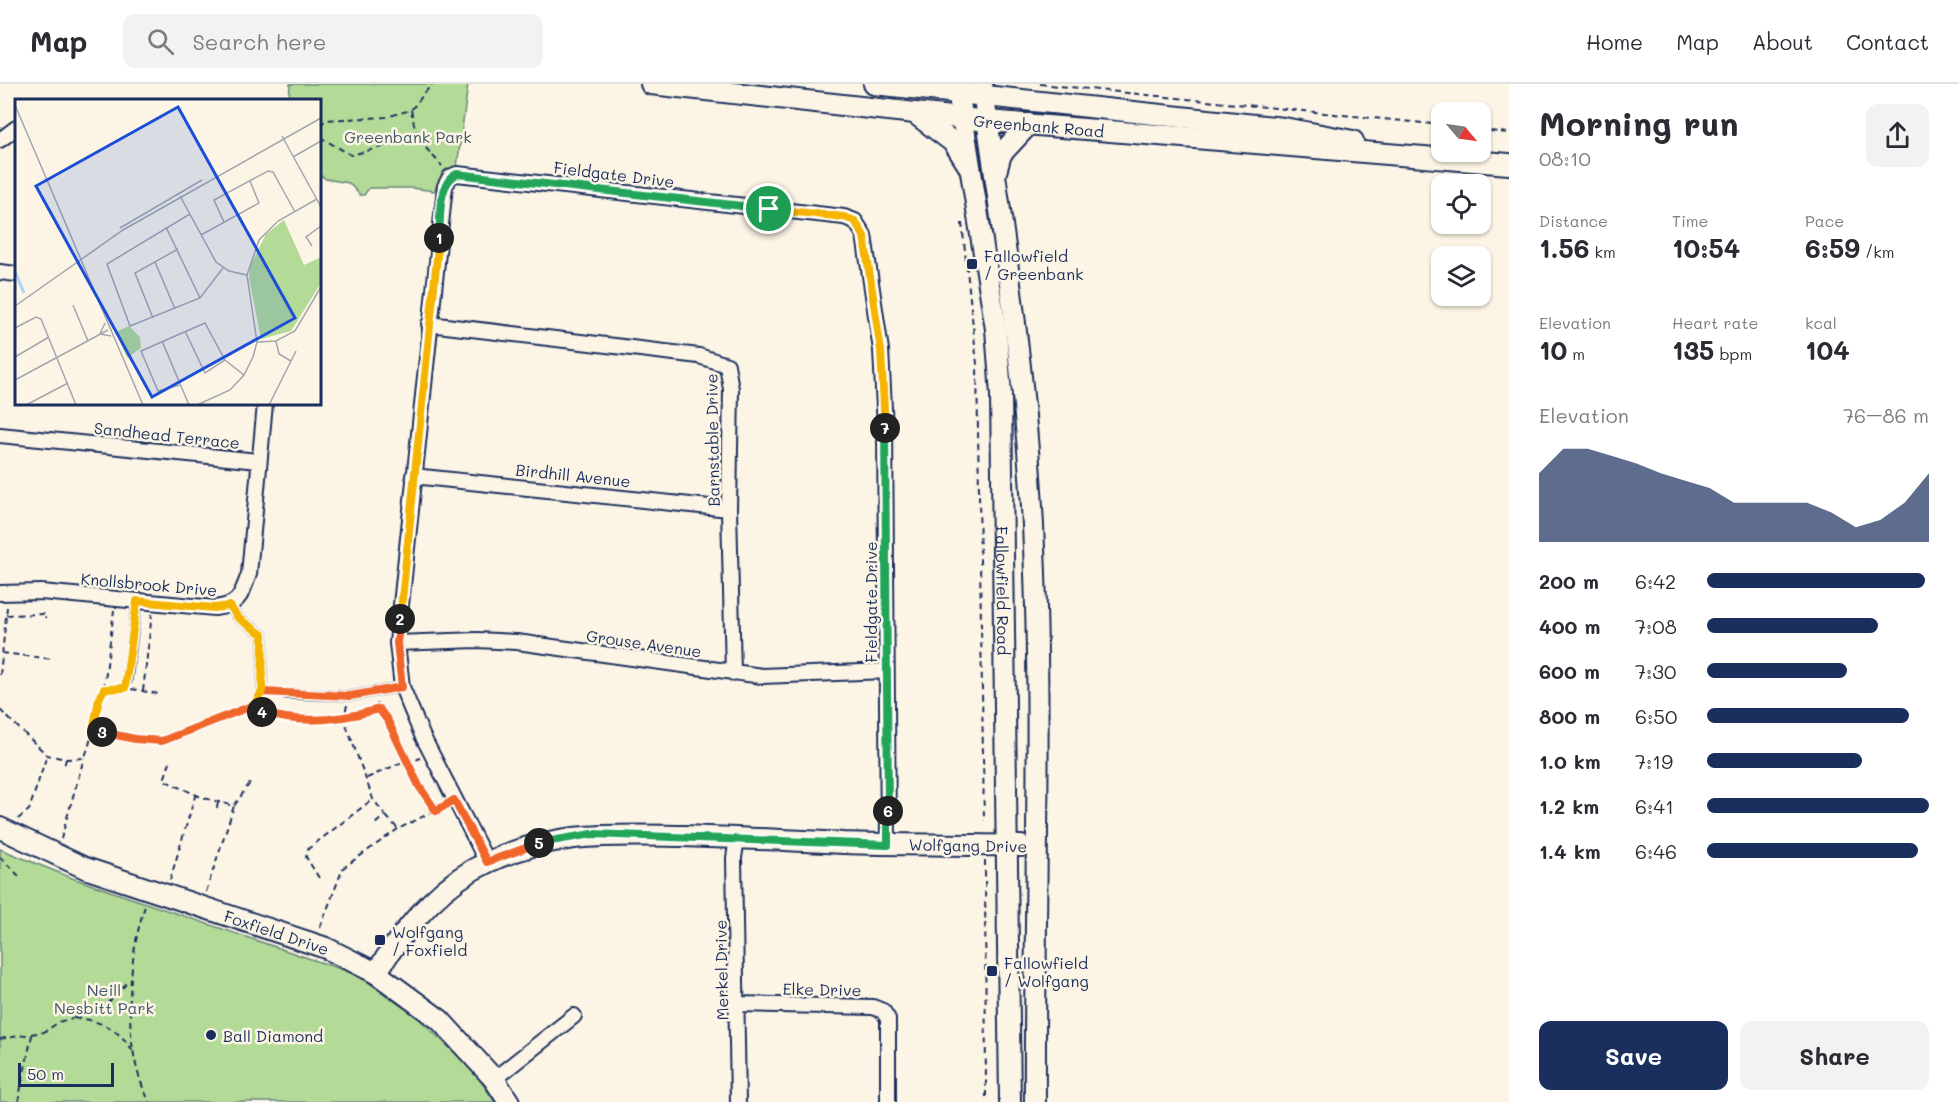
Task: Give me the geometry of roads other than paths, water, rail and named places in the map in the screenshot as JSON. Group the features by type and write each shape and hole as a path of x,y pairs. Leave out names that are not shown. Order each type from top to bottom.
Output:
{"main road":[{"name":"Greenbank Road","path":"651,84 987,121 1281,147 1427,155 1509,164"},
{"name":"Greenbank Road","path":"889,84 983,90 1020,99 1284,128 1427,155"},
{"path":"1002,84 1020,99"},
{"name":"Fallowfield Road","path":"958,88 996,329 1001,395 1010,1102"},
{"name":"Fallowfield Road","path":"983,90 1020,355 1033,513 1036,846 1035,1102"},
{"path":"915,114 954,143 972,172"},
{"path":"995,175 1001,154 1029,124"},
{"name":"Foxfield Drive","path":"6,826 85,867 160,887 326,948 376,973 440,1020 494,1079 509,1102"},
{"name":"Wolfgang Drive","path":"376,973 397,941 421,913 456,882 487,862 541,843 592,834 888,845 1036,846"}],"street":[{"path":"0,140 15,129"},
{"name":"Fieldgate Drive","path":"429,324 444,186 450,177 457,174 844,217 855,221 864,236 881,351 885,428 888,845"},
{"path":"0,272 15,274"},
{"path":"429,324 397,643 402,687 422,735 487,862"},
{"name":"Barnstable Drive","path":"429,324 699,356 727,365 731,389 729,509 733,673"},
{"name":"Knollsbrook Drive","path":"4,592 41,592 214,608 230,606 242,595 249,574 265,405"},
{"name":"Sandhead Terrace","path":"0,435 258,461"},
{"name":"Birdhill Avenue","path":"413,476 729,509"},
{"name":"Grouse Avenue","path":"397,643 477,640 517,642 762,676 886,671"},
{"name":"Merkel Drive","path":"737,838 734,858 738,1102"},
{"name":"Elke Drive","path":"738,1004 873,1007 882,1011 888,1019 888,1102"},
{"path":"494,1079 574,1016"}],"lane":[{"path":"127,681 137,601"},
{"path":"230,606 238,618 263,635 262,692"},
{"path":"286,694 350,696 402,687"}],"place":[{"name":"Fallowfield / Greenbank","path":"972,264"},
{"name":"Wolfgang / Foxfield","path":"380,940"},
{"name":"Fallowfield / Wolfgang","path":"992,971"},
{"name":"Ball Diamond","path":"211,1035"}],"park label":[{"name":"Greenbank Park","path":"408,136"},
{"name":"Neill Nesbitt Park","path":"104,998"}]}
